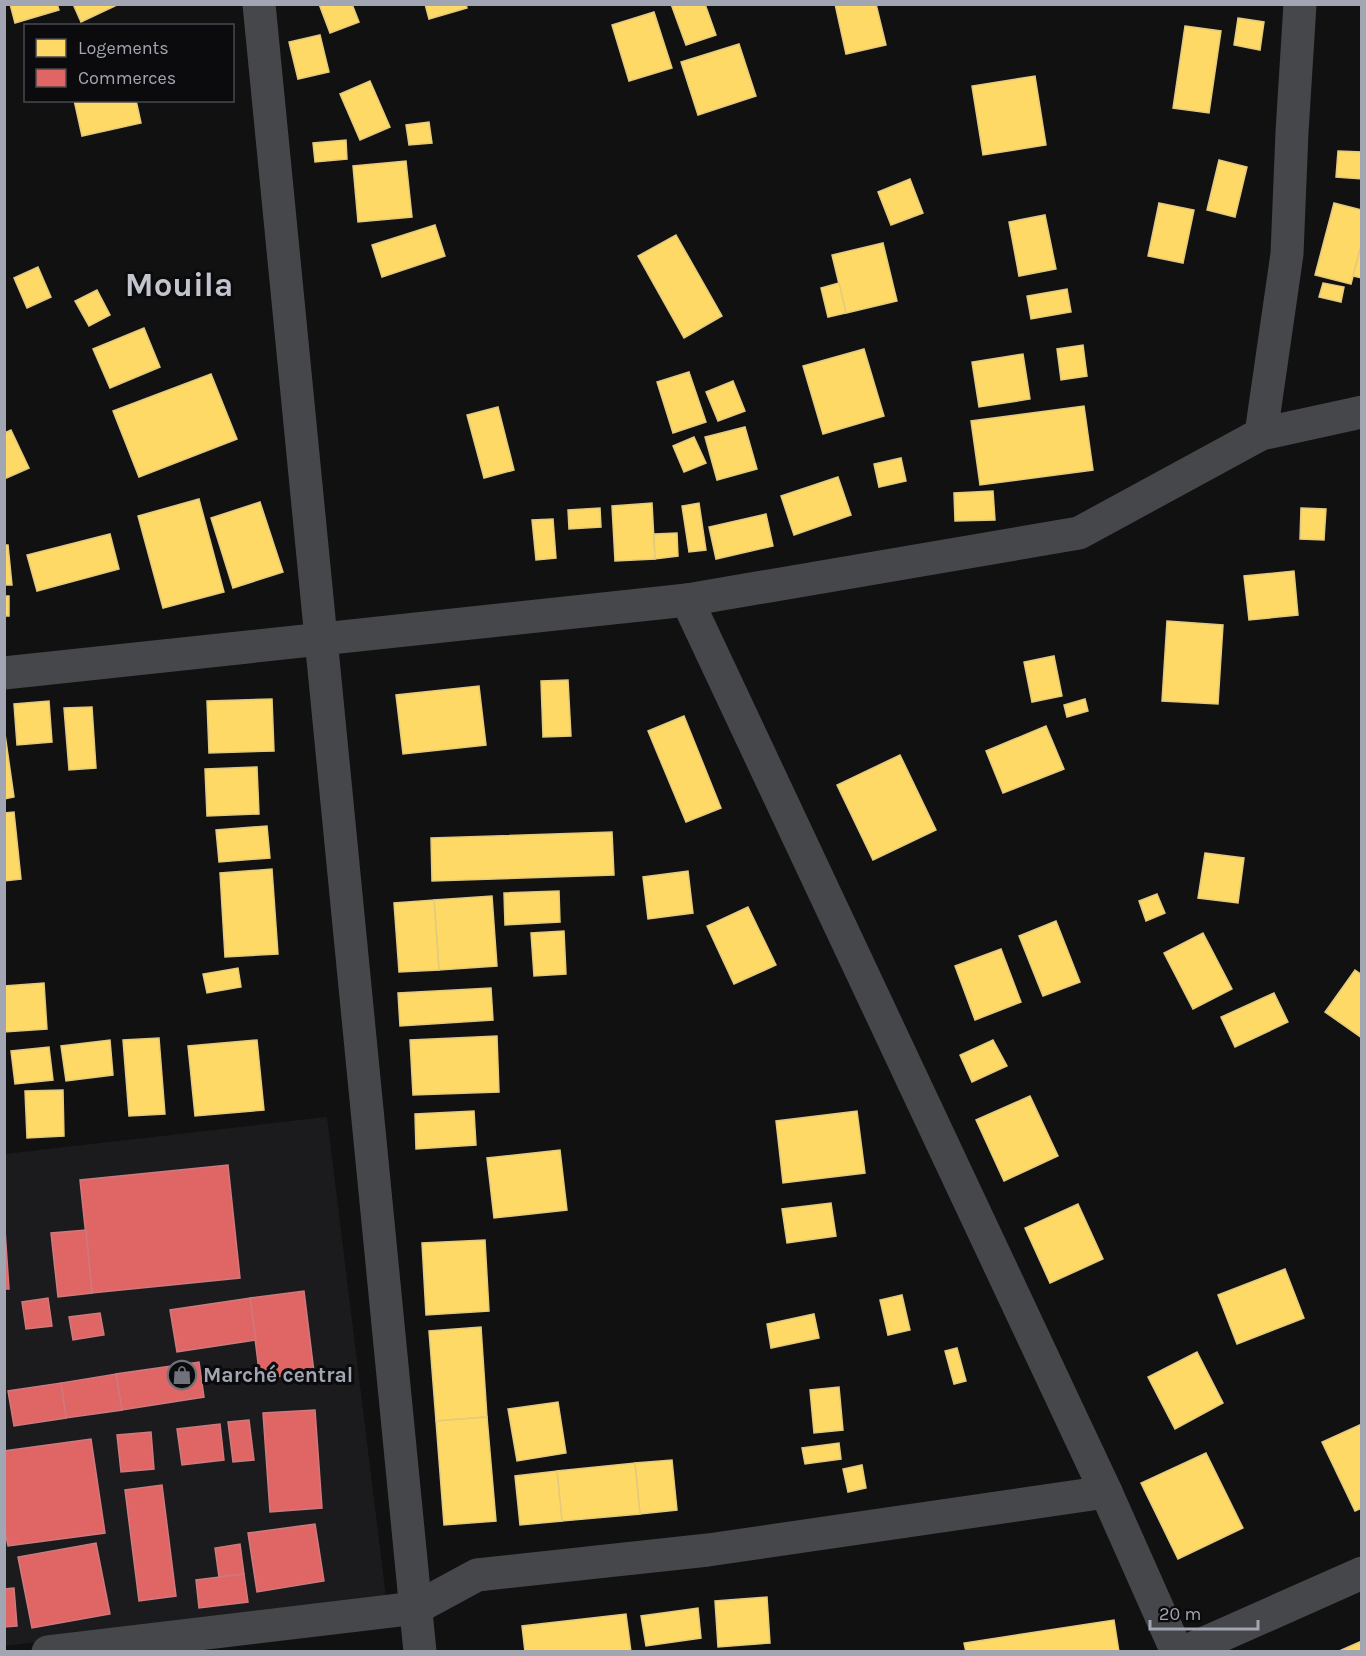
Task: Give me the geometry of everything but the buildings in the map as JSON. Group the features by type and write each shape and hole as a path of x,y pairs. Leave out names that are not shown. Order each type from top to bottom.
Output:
{"street":[{"path":"259,4 420,1652"},
{"path":"1261,434 1287,254 1300,4"},
{"path":"4,673 687,600 1079,533 1261,434 1362,412"},
{"path":"687,600 1106,1492 1177,1652"},
{"path":"48,1652 416,1608 477,1575 708,1550 1106,1492"},
{"path":"1184,1652 1362,1573"}],"shaded area":[{"name":"Marché central","path":"327,1117 386,1597 5,1646 4,1154"}],"place":[{"name":"Marché central","path":"182,1375"}],"district":[{"name":"Mouila","path":"179,285"}]}
